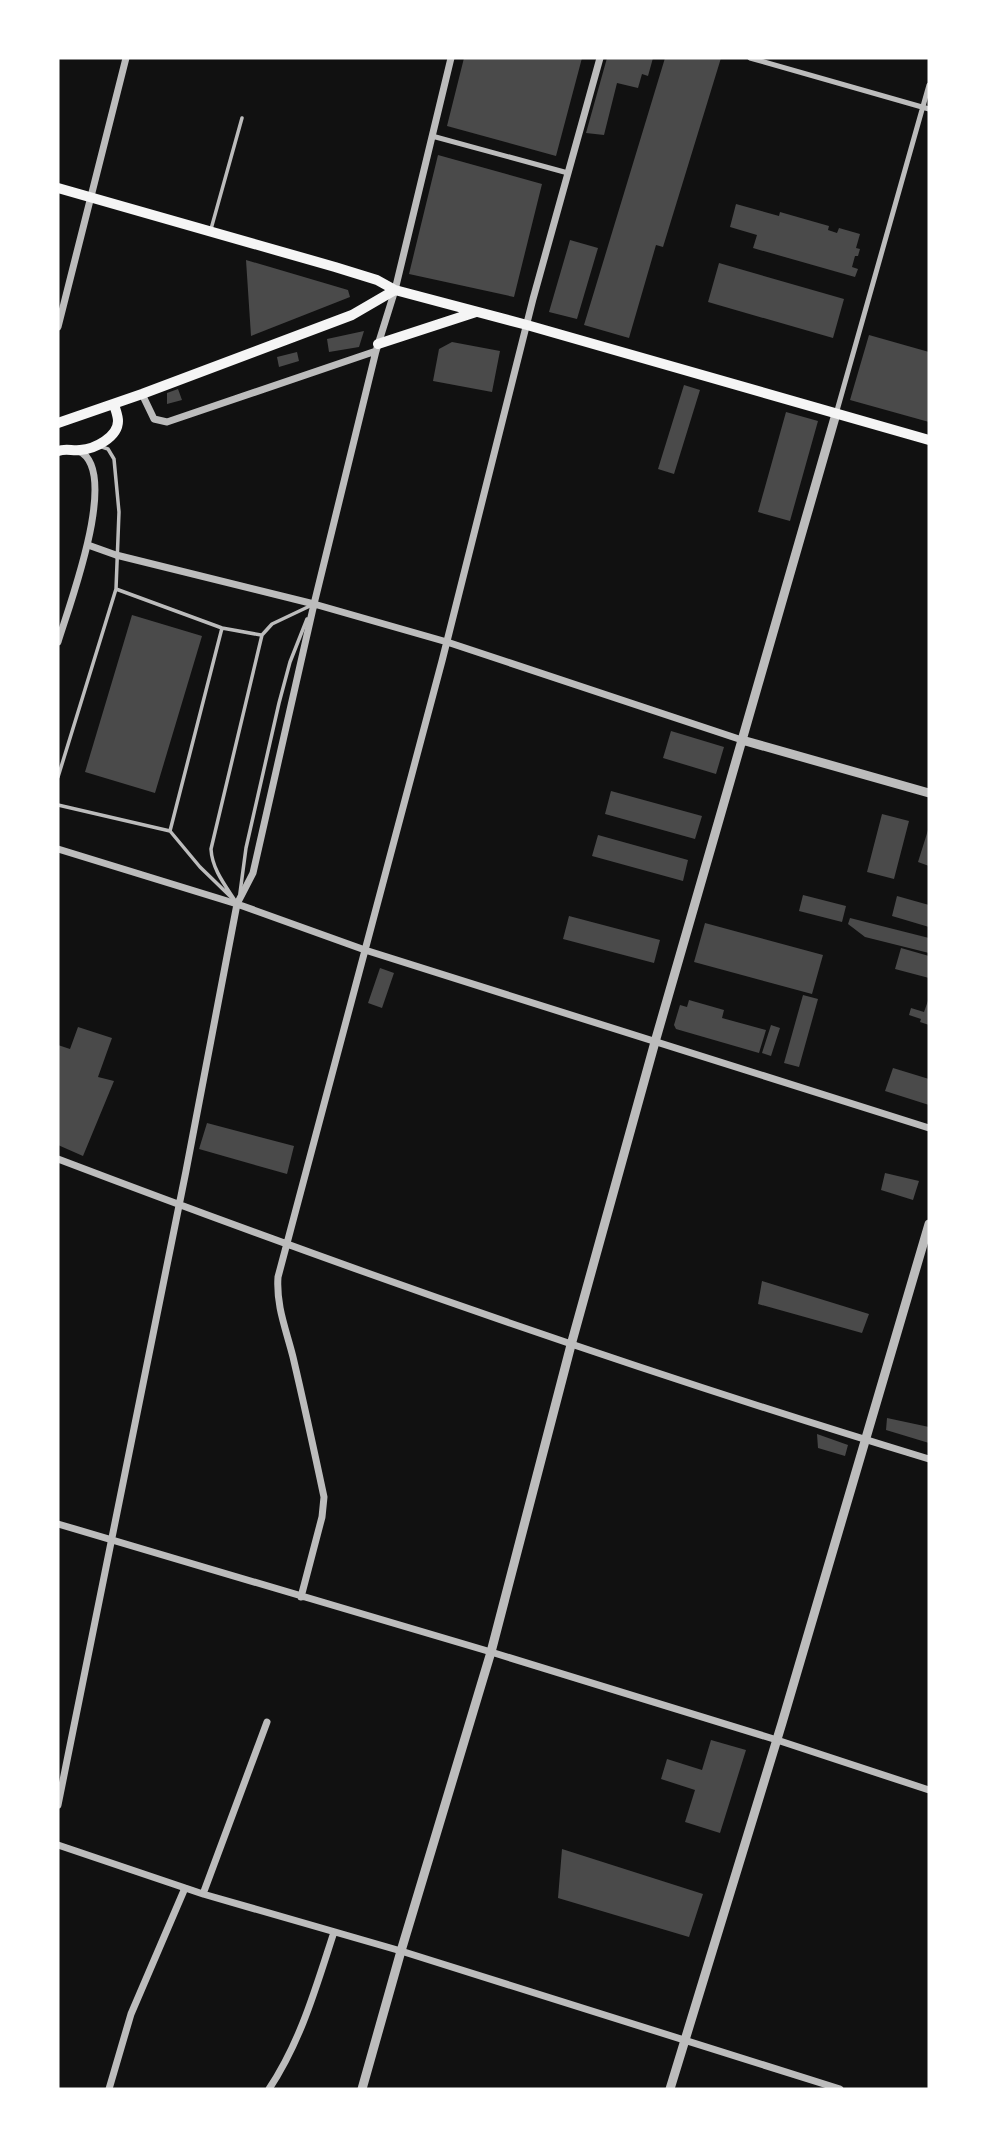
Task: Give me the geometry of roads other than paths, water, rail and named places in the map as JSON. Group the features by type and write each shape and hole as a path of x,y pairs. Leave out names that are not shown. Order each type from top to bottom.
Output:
{"main road":[{"path":"58,187 359,274 395,290 929,440"},
{"path":"58,423 352,315 395,290"},
{"path":"377,347 475,312"},
{"path":"58,451 78,451 99,446 116,430 119,422 114,404"}],"street":[{"path":"58,327 126,58"},
{"path":"58,1805 237,904 253,873 314,604 377,347 395,290 451,58"},
{"path":"301,1597 322,1517 324,1497 290,1343 277,1297 278,1277 447,642 527,325 600,58"},
{"path":"750,58 926,108"},
{"path":"362,2089 491,1653 655,1042 926,108 929,85"},
{"path":"432,135 568,173"},
{"path":"142,394 153,419 167,422 377,347"},
{"path":"58,642 88,545 95,473 89,457 78,451"},
{"path":"88,545 447,642 742,740 929,793"},
{"path":"58,849 237,904 365,950 929,1128"},
{"path":"58,1159 178,1205 572,1345 929,1459"},
{"path":"670,2089 777,1740 929,1224"},
{"path":"58,1524 777,1740 929,1790"},
{"path":"203,1894 267,1722"},
{"path":"58,1845 203,1894 401,1951 840,2089"},
{"path":"109,2089 131,2014 185,1888"},
{"path":"269,2089 292,2051 307,2015 334,1932"}],"lane":[{"path":"211,231 242,118"},
{"path":"58,777 116,589 119,512 114,458 108,449 99,446"},
{"path":"116,589 222,628 262,635"},
{"path":"237,904 216,870 211,849 262,635 272,624 314,604"},
{"path":"237,904 246,848 279,703 297,644 314,604"},
{"path":"170,831 222,628"},
{"path":"58,805 170,831 200,867 237,904"}]}
